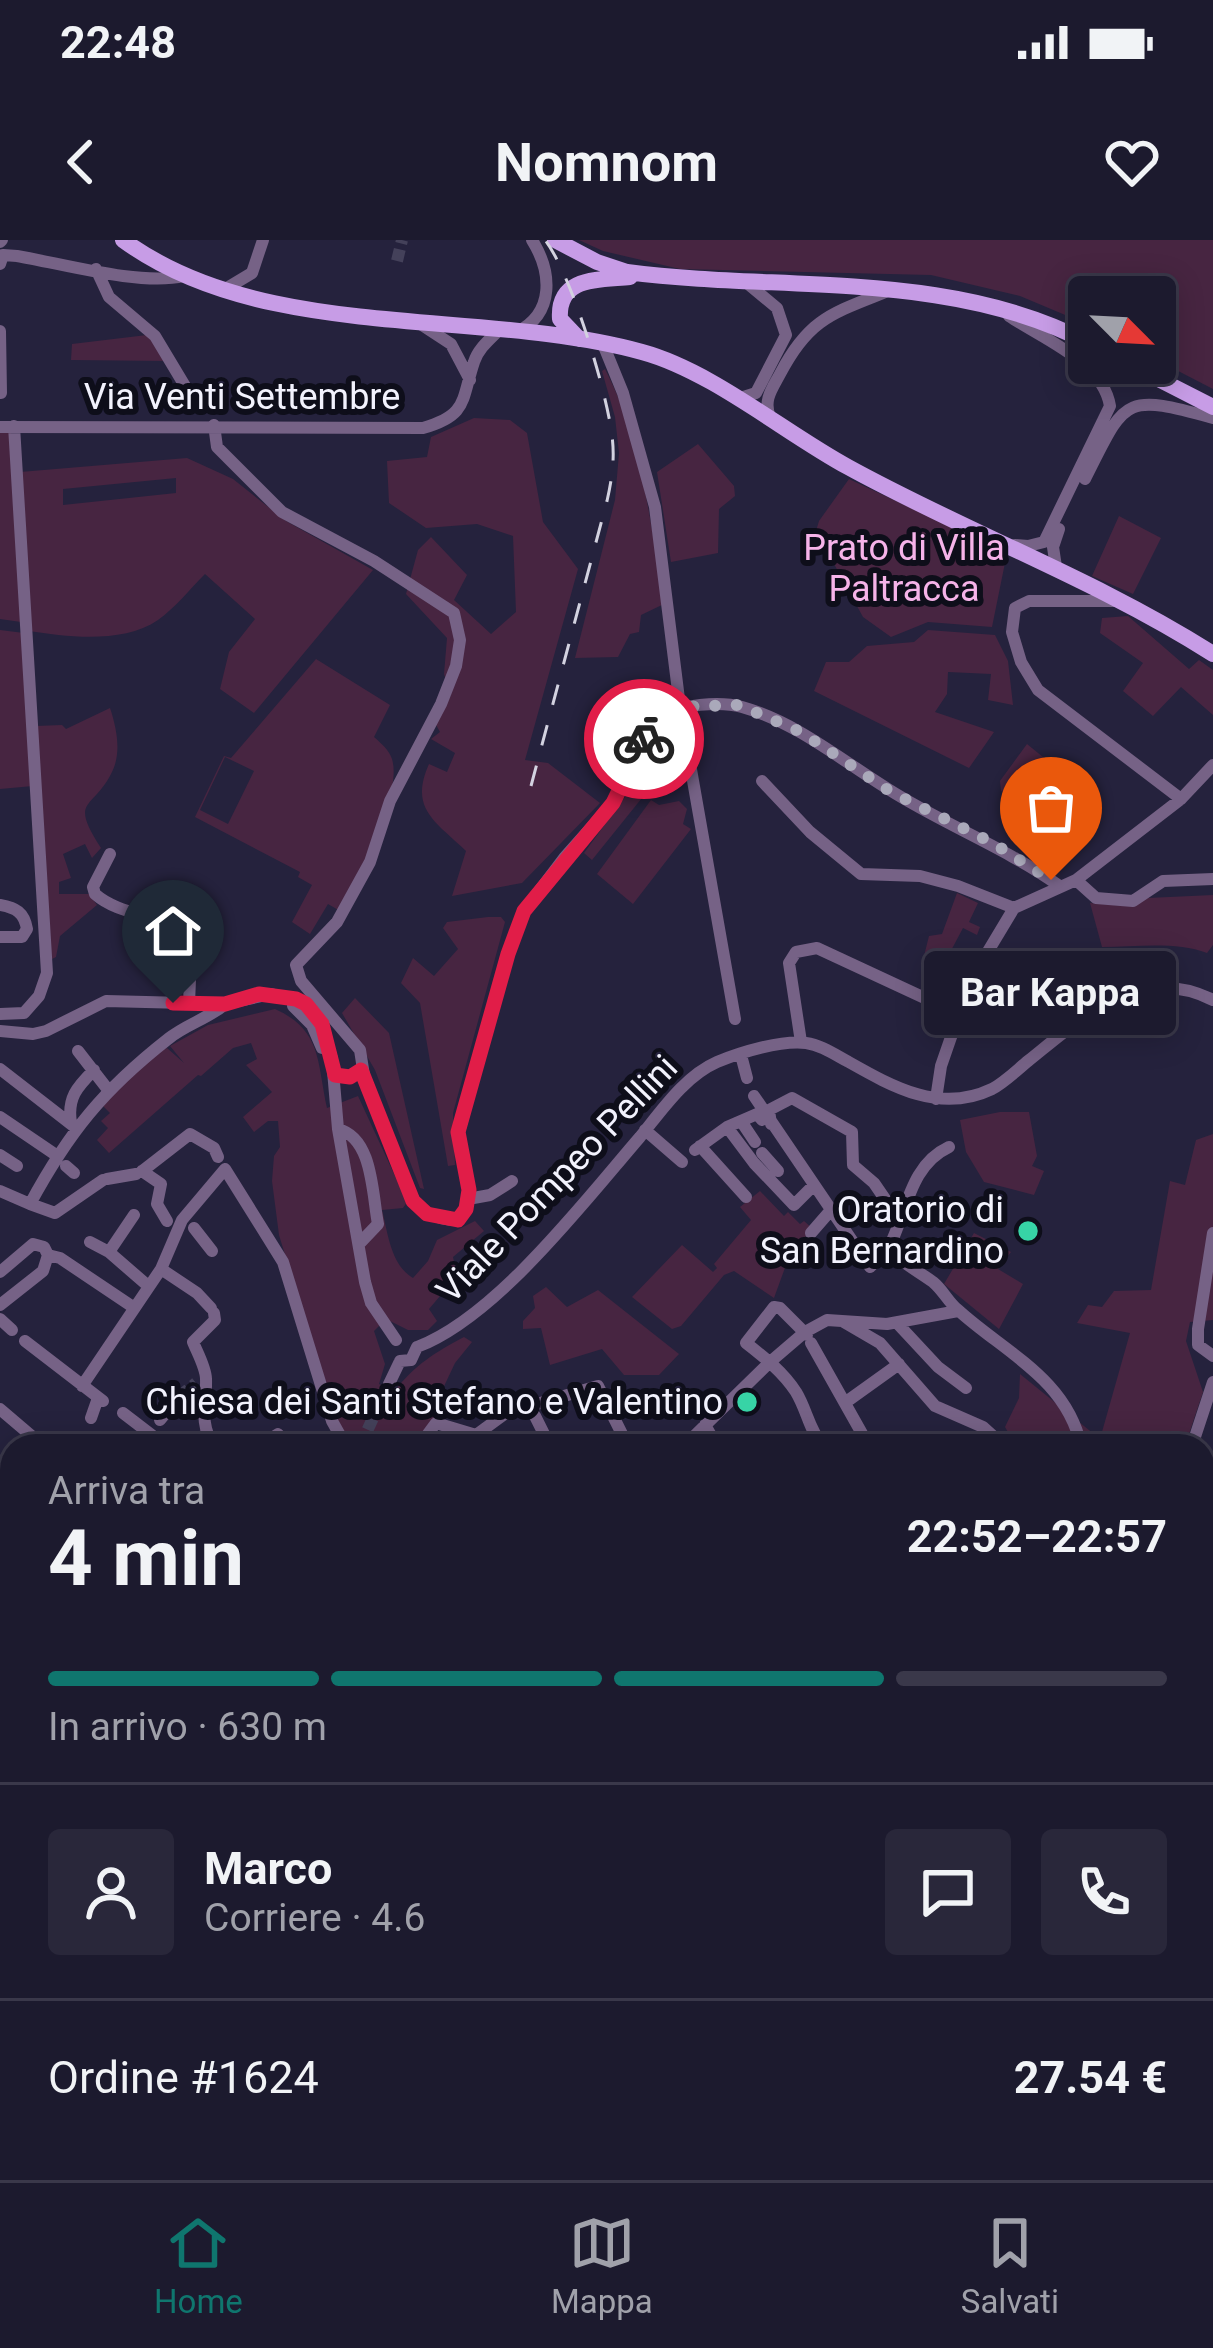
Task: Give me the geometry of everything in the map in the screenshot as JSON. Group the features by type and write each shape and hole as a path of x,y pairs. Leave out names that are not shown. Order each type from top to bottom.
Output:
{"main road":[{"path":"123,240 184,276 265,300 421,324 580,340 662,358 848,467 1056,567 1213,654"},
{"path":"560,242 606,266 642,274 890,290 993,306 1048,321 1068,332"},
{"path":"580,340 560,319 566,292 586,281 642,274"},
{"path":"1168,384 1213,407"}],"street":[{"path":"220,290 252,273 263,240"},
{"name":"Via Venti Settembre","path":"7,427 423,428 454,415 465,399 476,356 507,331 538,319 545,305 541,260 532,240"},
{"path":"4,250 123,276 167,280 184,276"},
{"path":"96,268 109,297 155,336 197,406"},
{"path":"735,399 755,393 786,334 777,308 745,282"},
{"path":"771,419 768,398 802,336 838,311 890,290"},
{"path":"993,306 1097,375 1108,391 1110,406 1044,542 1028,547 1008,544"},
{"path":"421,324 451,344 470,380"},
{"path":"0,331 1,393"},
{"path":"603,344 623,393 655,507 680,707 735,1018"},
{"path":"1056,567 1054,538 1117,416 1131,405 1158,403 1213,418"},
{"path":"214,425 217,447 282,512 374,561 454,613 460,640 441,704 390,801 370,862 337,922 296,965 301,981 359,1050 361,1070 406,1188 419,1208 446,1220 458,1220 466,1209 458,1132 524,911 613,803 659,714 680,707 739,705 801,732 891,792 993,843 1058,885"},
{"path":"0,1014 24,1013 39,996 46,973 7,427"},
{"path":"1120,601 1018,604 1010,623 1016,647 1038,690 1180,799"},
{"path":"935,1099 959,1014 999,929 1014,908 1076,880 1180,799 1213,765"},
{"path":"762,781 810,832 861,874 920,877 1014,908"},
{"path":"110,854 93,887 95,894 188,935 188,1003"},
{"path":"1076,880 1096,898 1132,901 1163,880 1213,879"},
{"path":"0,905 24,916 27,929 22,937 0,937"},
{"path":"959,1014 817,948 796,952 789,963 801,1042 823,1048 896,1088 935,1099 964,1098 994,1088 1106,1000 1122,994 1168,988 1213,1000"},
{"path":"0,1031 33,1034 106,1000 225,1004 245,999 284,1003 302,1012 313,1025 335,1075 338,1130 371,1303 396,1340 393,1351 400,1360"},
{"path":"62,1162 73,1126 109,1091 172,1035 225,1004"},
{"name":"Viale Pompeo Pellini","path":"417,1347 465,1324 590,1195 694,1076 714,1063 801,1042"},
{"path":"78,1052 109,1091"},
{"path":"741,1055 747,1078"},
{"path":"0,1069 73,1126"},
{"path":"73,1126 68,1107 74,1091 94,1070"},
{"path":"335,1075 350,1077 361,1070"},
{"path":"754,1096 870,1267 889,1248 911,1188 937,1153 949,1147"},
{"path":"772,1127 769,1110 792,1098 852,1132 854,1165 874,1183 898,1218"},
{"path":"746,1197 697,1148 757,1114 772,1127"},
{"path":"0,1117 62,1162"},
{"path":"734,1124 778,1172"},
{"path":"734,1124 754,1163 794,1205 813,1186"},
{"path":"338,1130 351,1132 362,1142 378,1224 359,1244"},
{"path":"645,1130 682,1162"},
{"path":"0,1191 55,1213 105,1179 140,1172 190,1134 214,1148 283,1262 339,1434"},
{"path":"0,1155 30,1175"},
{"path":"30,1175 62,1162"},
{"path":"82,1386 161,1269 178,1224 222,1163"},
{"path":"140,1172 161,1184 158,1204 212,1251"},
{"path":"30,1175 30,1204"},
{"path":"468,1198 490,1195 512,1181"},
{"path":"811,1233 831,1210"},
{"path":"109,1252 134,1215"},
{"path":"1213,1233 1198,1329 1198,1345 1213,1356"},
{"path":"90,1242 147,1285"},
{"path":"0,1272 33,1244 44,1246 48,1255 43,1271 0,1305"},
{"path":"889,1248 1046,1382 1067,1408 1077,1434"},
{"path":"48,1255 134,1307"},
{"path":"161,1269 197,1293 212,1310 214,1320 193,1342 209,1434"},
{"path":"816,1434 797,1393 746,1342 774,1307 808,1337 862,1434"},
{"path":"696,1434 770,1362 827,1320 897,1323 958,1311"},
{"path":"0,1319 12,1330"},
{"path":"843,1321 871,1335 934,1406 984,1434"},
{"path":"897,1323 938,1367 966,1388"},
{"path":"396,1340 406,1337 417,1347 411,1360 400,1360"},
{"path":"26,1341 100,1399 91,1418"},
{"path":"389,1384 400,1360"},
{"path":"846,1402 899,1364"},
{"path":"1196,1434 1213,1382"},
{"path":"482,1434 506,1413 533,1411 598,1386 622,1434"},
{"path":"160,1420 179,1397"},
{"path":"0,1409 29,1434"},
{"path":"533,1411 544,1434"},
{"path":"123,1413 150,1434"},
{"path":"428,1434 436,1423 466,1434"},
{"path":"705,1425 710,1434"}],"green space":[{"path":"579,240 1213,240 1213,389 1176,370 1176,276 1068,276 1068,316 1020,296 931,275 680,269 603,251"},
{"path":"147,335 168,361 71,360 72,344"},
{"path":"605,369 636,454 664,604 641,615 639,632 630,634 618,657 575,658 615,500 619,453"},
{"path":"474,418 510,420 527,433 543,522 578,569 525,760 548,763 600,803 522,883 452,896 466,851 428,813 422,792 429,764 447,772 455,753 431,739 440,732 435,723 451,695 444,674 447,638 406,594 418,550 431,537 467,575 454,600 491,634 516,612 513,536 477,524 426,528 389,503 387,461 427,457 431,437"},
{"path":"11,431 21,622 0,619 0,432"},
{"path":"698,444 734,486 735,496 719,509 718,553 671,562 657,472"},
{"path":"187,458 233,479 286,521 373,570 254,713 220,689 229,652 255,619 205,574 164,615 129,633 78,636 29,631 20,472","holes":["176,478 176,493 63,505 63,489"]},
{"name":"Prato di Villa Paltracca","path":"849,479 1007,553 992,627 928,622 891,637 863,617 816,531"},
{"path":"1119,516 1161,538 1133,594 1092,576"},
{"path":"1128,616 1189,669 1199,660 1213,670 1213,715 1181,687 1153,716 1123,691 1143,663 1100,633 1102,618"},
{"path":"0,630 24,633 33,786 0,789"},
{"path":"928,630 995,635 1008,661 1013,705 988,700 991,674 948,672 947,694 935,712 994,732 969,768 814,691 826,662 849,662 867,646 914,642"},
{"path":"316,659 390,705 374,737 392,759 394,774 385,814 340,911 328,904 310,934 292,922 312,885 298,877 300,872 195,817 224,756 231,758","holes":["225,757 254,771 228,824 200,810"]},
{"path":"110,708 116,758 111,774 85,812 101,848 92,858 85,844 63,854 71,878 59,882 59,894 89,894 97,905 60,936 56,957 50,960 36,726 66,729"},
{"path":"673,719 684,781 654,783 592,860 584,853 625,797 657,733"},
{"path":"1027,744 1070,779 1041,815 1001,791 1000,781"},
{"path":"651,800 659,805 679,801 687,809 683,824 691,829 633,904 597,874"},
{"path":"957,893 978,903 969,922 980,927 977,935 963,928 946,960 924,956 929,936 942,934"},
{"path":"1213,895 1213,945 1207,953 1169,946 1102,947 1090,903 1126,906 1148,898"},
{"path":"501,917 505,922 453,1113 455,1165 448,1166 420,1003 401,983 413,958 434,976 458,949 443,928 447,922"},
{"path":"355,998 389,1033 424,1189 375,1070 342,1013"},
{"path":"275,1009 309,1037 327,1108 358,1096 407,1202 403,1208 382,1210 392,1248 413,1278 428,1261 437,1240 475,1221 484,1231 453,1257 457,1276 429,1309 437,1321 428,1330 408,1330 386,1319 374,1331 385,1364 379,1384 395,1391 435,1354 464,1337 472,1342 455,1363 438,1399 447,1407 422,1434 343,1434 335,1418 279,1235 272,1181 274,1156 280,1147 278,1121 268,1121 254,1132 243,1117 272,1092 246,1065 257,1059 251,1043 233,1048 198,1075 109,1153 97,1140 108,1128 101,1121 110,1113 101,1104 161,1050 167,1048 184,1063 170,1046 208,1025"},
{"path":"1029,1112 1037,1156 1032,1166 1044,1171 1034,1195 984,1182 966,1152 960,1120"},
{"path":"1213,1134 1213,1320 1190,1322 1186,1341 1203,1392 1189,1434 1101,1434 1130,1333 1077,1323 1088,1305 1102,1307 1114,1291 1151,1290 1170,1181 1185,1185 1196,1140"},
{"path":"760,1191 784,1216 788,1212 812,1228 799,1245 799,1253 790,1254 774,1298 734,1271 724,1275 681,1326 672,1329 632,1297 682,1245 713,1272 714,1264 751,1220 740,1207"},
{"path":"974,1233 1011,1252 998,1269 1023,1284 999,1329 944,1284"},
{"path":"546,1287 567,1307 598,1290 679,1354 659,1375 624,1375 602,1349 550,1365 541,1328 523,1329 523,1321 535,1308 533,1296"},
{"path":"1020,1374 1094,1434 1009,1434 1005,1427 1019,1398"}],"tunnel":[{"path":"397,261 402,240"},
{"path":"179,1397 196,1383"},
{"path":"366,1434 389,1384"}],"railway":[{"path":"531,786 607,501 613,460 609,416 595,363 566,278 545,240"}],"way so far":[{"path":"644,739 659,714 680,707 739,705 801,732 891,792 993,843 1051,880"}],"place":[{"name":"Bar Kappa","path":"1051,880"},
{"name":"Oratorio di San Bernardino","path":"1028,1231"},
{"name":"Chiesa dei Santi Stefano e Valentino","path":"747,1402"}],"route":[{"path":"173,1003 225,1004 271,994 306,1004 322,1024 335,1075 350,1077 361,1070 413,1201 427,1214 458,1220 466,1209 469,1190 458,1132 524,911 613,803 644,739"}]}
